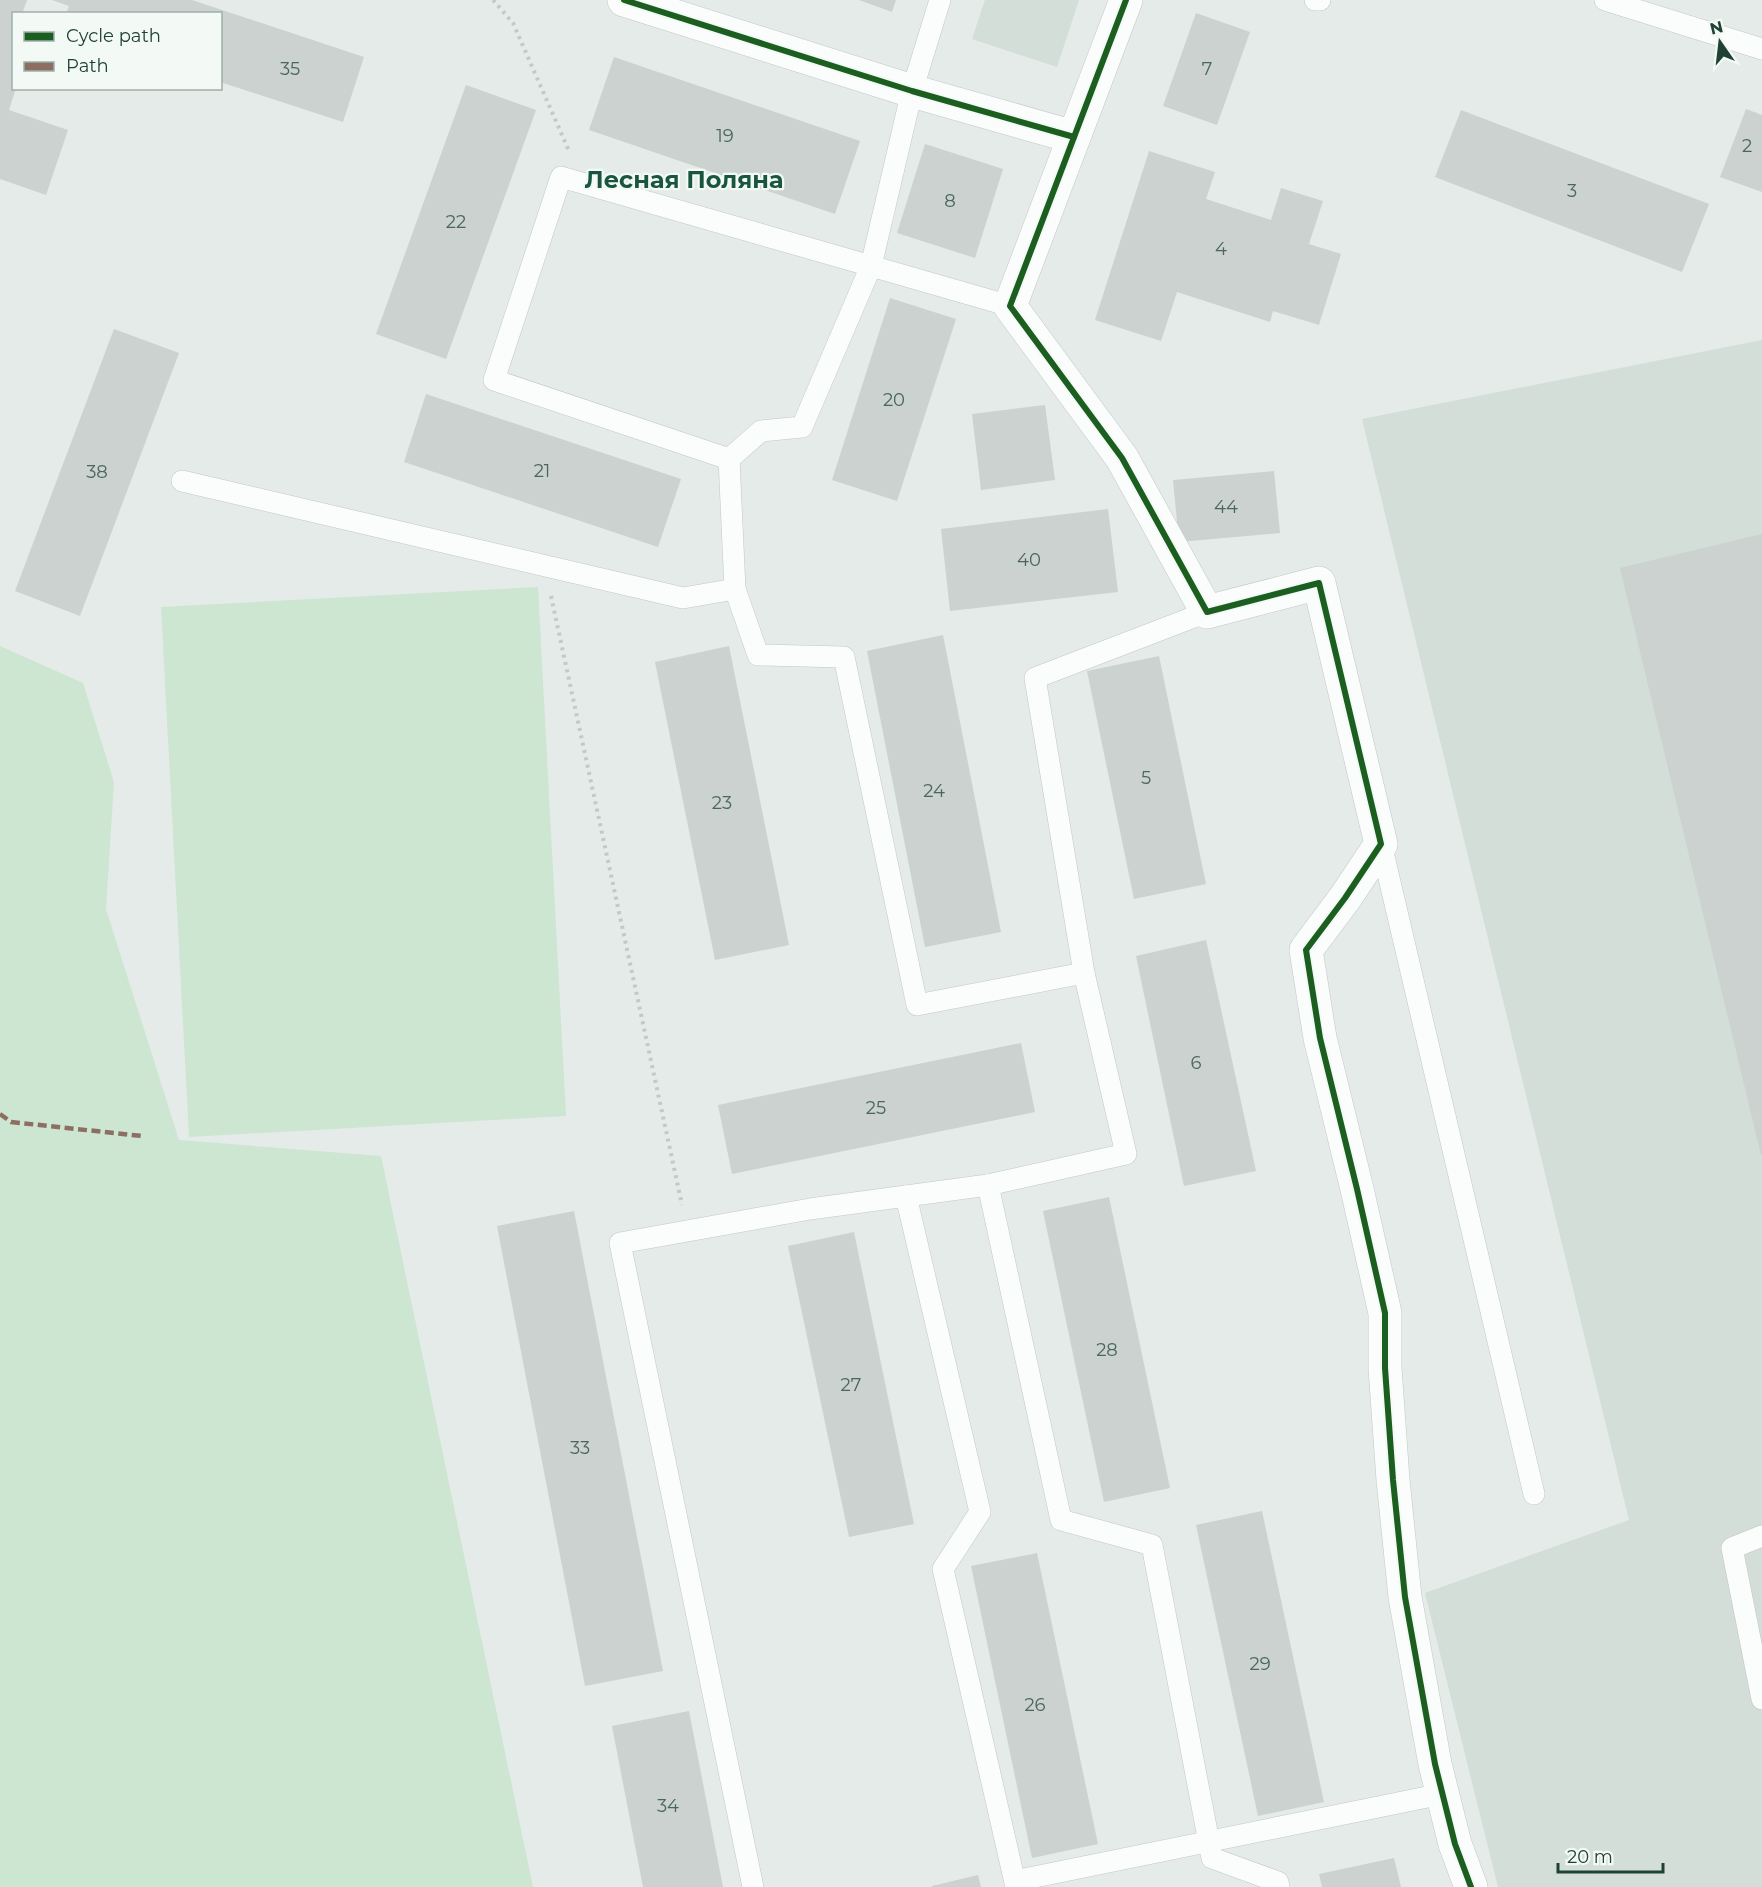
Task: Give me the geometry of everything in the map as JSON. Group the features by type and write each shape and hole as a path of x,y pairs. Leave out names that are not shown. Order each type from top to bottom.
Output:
{"street":[{"path":"624,0 912,91 1074,137"},
{"path":"1126,0 1010,306 1122,458 1207,612 1319,583 1381,844 1345,898 1306,950 1320,1038 1385,1313 1386,1379 1393,1480 1405,1597 1435,1764 1455,1844 1471,1887"}],"lane":[{"path":"729,459 761,431 802,427 871,266 912,91 940,0"},
{"path":"1605,0 1762,49"},
{"path":"729,459 494,380 561,177 1010,306"},
{"path":"729,459 735,589 758,655 844,657 917,1005 1084,973"},
{"path":"182,481 683,598 735,589"},
{"path":"753,1887 620,1243 810,1209 988,1185 1126,1154 1084,973 1035,678 1207,612"},
{"path":"1381,844 1534,1494"},
{"path":"988,1185 1061,1520 1152,1545 1212,1858 1278,1882 1279,1887"},
{"path":"906,1196 980,1512 943,1569 1015,1884 1209,1841 1442,1794"},
{"path":"1762,1536 1732,1548 1762,1699"}],"path":[{"path":"493,0 513,23 584,183"},
{"path":"545,566 687,1231"}],"shaded area":[{"path":"985,0 1079,0 1057,67 972,39"},
{"path":"1762,340 1762,1887 1498,1887 1425,1593 1629,1520 1362,419"}],"green space":[{"path":"538,587 566,1116 189,1137 161,607"},
{"path":"0,646 83,683 114,782 106,909 179,1140 381,1156 533,1887 0,1887"}],"building":[{"path":"0,0 27,0 23,12 12,12 12,90 15,90 9,110 68,130 46,195 0,179"},
{"path":"52,0 192,0 364,57 343,122 222,83 222,12 67,12 69,6"},
{"path":"859,0 896,0 892,12"},
{"path":"1196,13 1250,32 1217,125 1163,106"},
{"path":"614,57 860,141 835,214 589,130"},
{"path":"466,85 536,110 446,359 376,334"},
{"path":"1746,109 1762,115 1762,192 1720,177"},
{"path":"1461,110 1709,204 1682,272 1435,177"},
{"path":"925,144 1003,169 975,258 897,233"},
{"path":"1149,151 1215,172 1206,199 1271,220 1281,188 1323,201 1309,244 1341,254 1319,325 1273,311 1270,322 1177,292 1161,341 1095,320"},
{"path":"890,298 956,319 897,501 832,480"},
{"path":"114,329 179,353 80,616 15,591"},
{"path":"426,394 681,479 658,547 404,462"},
{"path":"1045,405 1055,480 981,490 972,414"},
{"path":"1274,471 1280,533 1179,542 1173,480"},
{"path":"1108,509 1118,592 950,611 941,529"},
{"path":"1762,534 1762,1155 1761,1155 1620,568"},
{"path":"943,635 1001,932 925,947 867,651"},
{"path":"729,646 789,945 715,960 655,662"},
{"path":"1159,656 1206,884 1134,899 1087,671"},
{"path":"1206,940 1256,1171 1184,1186 1136,956"},
{"path":"1021,1043 1035,1112 732,1174 718,1105"},
{"path":"1109,1197 1170,1488 1104,1502 1043,1211"},
{"path":"574,1211 663,1671 585,1686 497,1226"},
{"path":"854,1232 914,1524 849,1537 788,1246"},
{"path":"1262,1511 1324,1802 1258,1816 1196,1525"},
{"path":"1037,1553 1098,1844 1032,1858 971,1566"},
{"path":"689,1711 723,1887 643,1887 612,1726"},
{"path":"1394,1858 1401,1887 1322,1887 1319,1874"},
{"path":"978,1875 981,1887 932,1887 932,1886"}],"marked path":[{"path":"0,1114 11,1122 142,1136"}],"cycle path":[{"path":"624,0 912,91 1074,137"},
{"path":"1126,0 1010,306 1122,458 1207,612 1319,583 1381,844 1345,898 1306,950 1320,1038 1385,1313 1385,1368 1405,1597 1435,1764 1455,1844 1471,1887"}],"district":[{"name":"Лесная Поляна","path":"684,179"}]}
